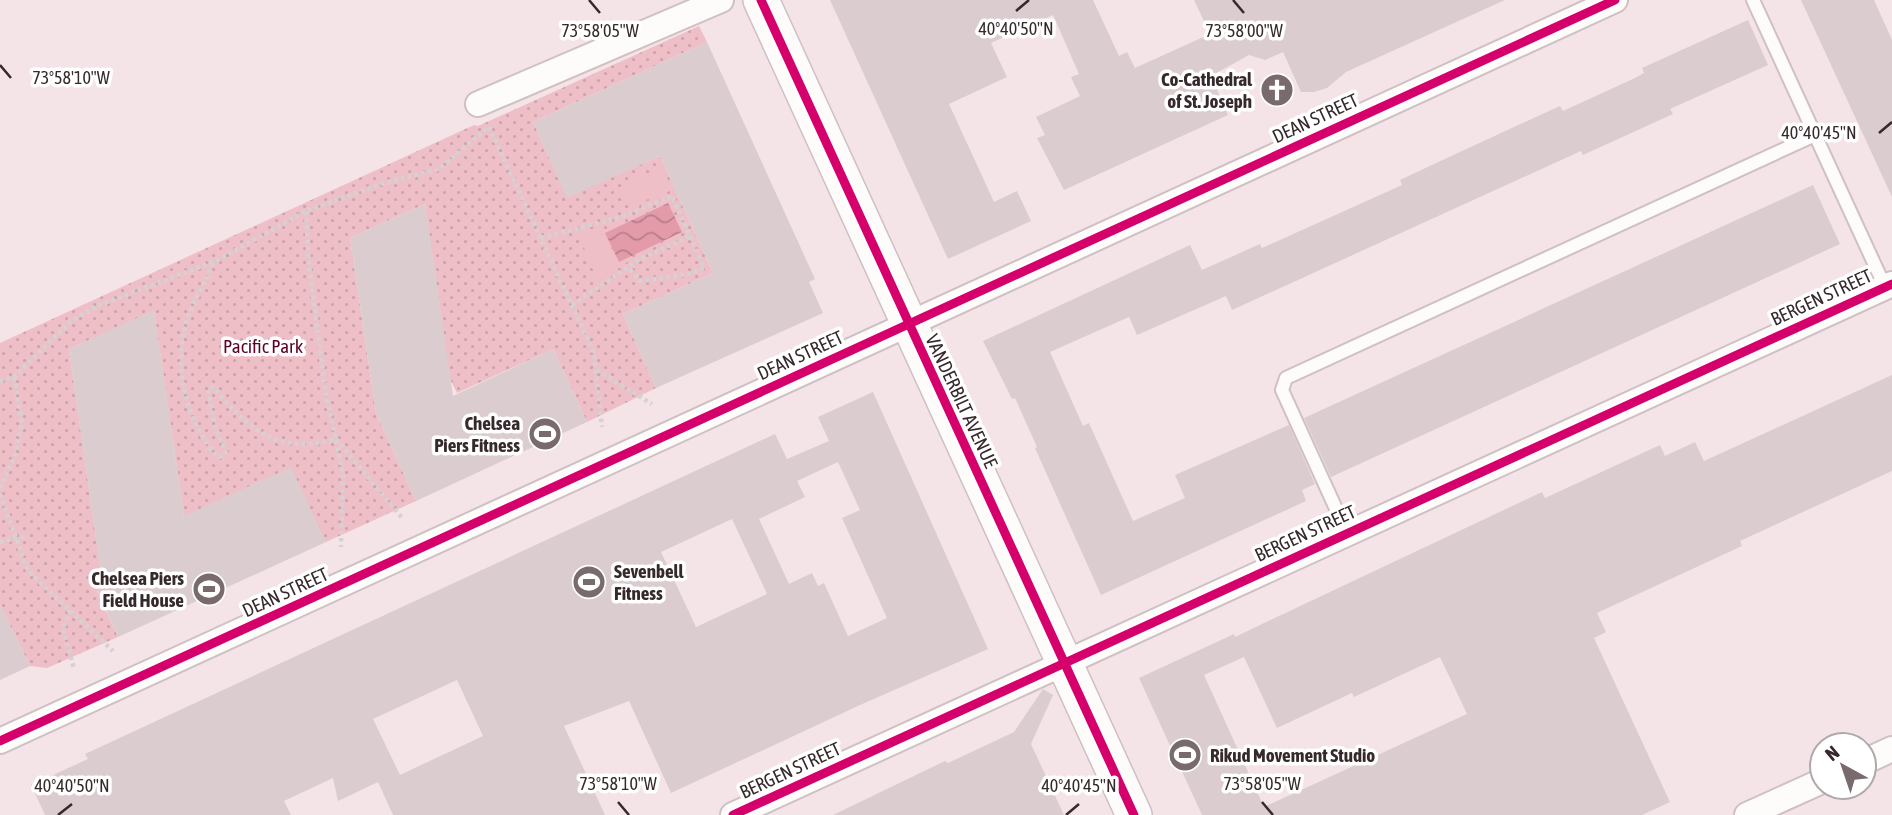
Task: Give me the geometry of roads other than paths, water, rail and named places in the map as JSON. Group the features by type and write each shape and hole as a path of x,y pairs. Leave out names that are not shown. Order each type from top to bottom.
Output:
{"main road":[{"name":"VANDERBILT AVENUE","path":"761,0 1134,815"}],"street":[{"path":"478,104 721,0"},
{"name":"DEAN STREET","path":"0,741 1615,0"},
{"name":"BERGEN STREET","path":"733,815 1888,285"},
{"path":"1747,815 1808,787"}],"lane":[{"path":"1754,0 1815,135 1888,285"},
{"path":"1347,533 1282,390 1286,378 1815,135"}],"water":[{"path":"668,203 682,232 619,262 605,233"}],"place":[{"name":"Co-Cathedral of St. Joseph","path":"1277,90"},
{"name":"Chelsea Piers Fitness","path":"545,434"},
{"name":"Sevenbell Fitness","path":"589,582"},
{"name":"Chelsea Piers Field House","path":"209,589"},
{"name":"Rikud Movement Studio","path":"1185,755"}],"park label":[{"name":"Pacific Park","path":"263,346"}]}
